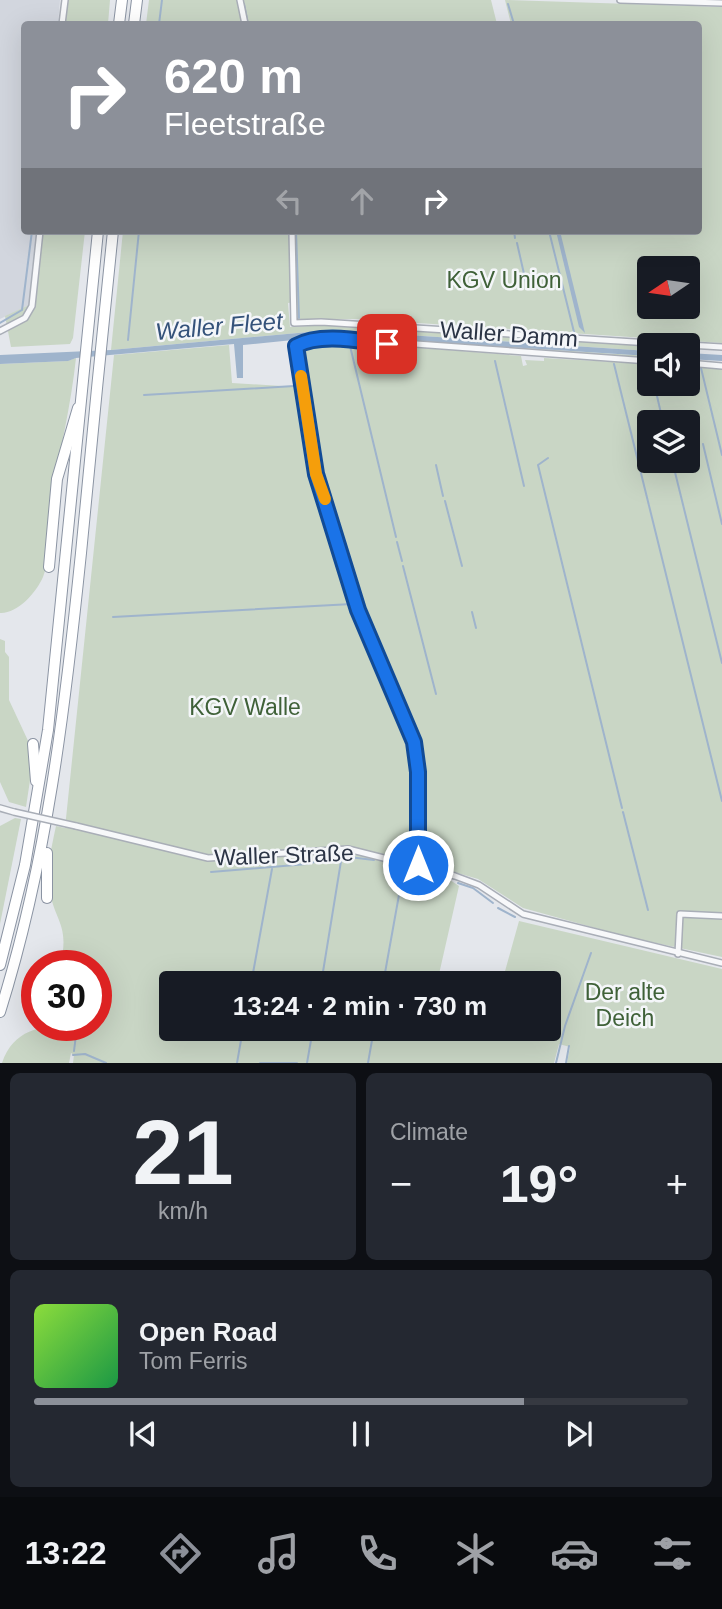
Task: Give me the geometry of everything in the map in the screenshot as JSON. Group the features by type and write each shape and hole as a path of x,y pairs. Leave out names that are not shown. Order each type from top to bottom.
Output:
{"highway":[{"path":"119,21 121,0"},
{"path":"134,21 137,0"},
{"path":"0,965 19,895 37,802 55,668 98,235"},
{"path":"0,1012 27,921 46,830 71,652 113,235"},
{"path":"49,567 57,479 72,422 82,398"},
{"path":"33,744 37,802"},
{"path":"46,830 47,898"}],"street":[{"path":"62,21 65,0"},
{"path":"240,0 244,21"},
{"path":"620,0 722,3"},
{"path":"0,331 25,318 32,306 40,235"},
{"name":"Waller Damm","path":"292,235 294,323 320,321 637,342"},
{"path":"418,865 418,772 414,742 358,610 316,474 296,346 304,342 347,340 637,360"},
{"path":"700,346 722,347"},
{"path":"700,364 722,366"},
{"name":"Waller Straße","path":"0,808 208,858 348,849 418,865 479,885 523,914 722,963"},
{"path":"678,954 680,914 722,916"}],"shaded area":[{"path":"0,0 60,0 58,21 21,21 21,235 37,235 29,305 0,319"}],"green space":[{"path":"68,0 110,0 108,21 65,21"},
{"path":"149,0 491,0 496,21 146,21"},
{"name":"KGV Union","path":"505,0 722,7 722,343 700,342 700,333 637,333 637,337 356,319 298,320 296,302 288,303 290,327 330,325 637,344 637,350 331,330 111,350 123,235 702,235 702,21 510,21"},
{"path":"37,235 85,235 73,338 70,344 11,347 5,316 29,305"},
{"path":"332,336 637,355 637,358 347,339 299,342 296,354 293,354 291,339"},
{"name":"KGV Walle","path":"316,343 363,343 521,356 523,366 527,365 525,360 544,361 544,358 637,363 637,396 700,396 700,367 722,369 722,957 628,937 523,908 478,879 410,859 407,866 447,878 459,886 440,971 159,971 159,1041 561,1041 561,971 505,971 519,921 722,969 722,1063 567,1063 570,1047 559,1044 554,1063 73,1063 74,1055 71,1053 69,1063 2,1063 9,1049 21,1037 21,1041 112,1041 112,950 63,950 62,931 51,898 49,871 56,826 65,828 114,355 229,345 232,383 307,386 304,345"},
{"path":"76,358 52,497 46,568 31,596 13,610 0,613 0,364 67,361"},
{"path":"0,639 5,641 5,652 9,657 9,700 30,745 32,767 26,807 9,802 0,782"},
{"path":"15,818 21,819 0,924 0,826"}],"water":[{"path":"557,235 561,235 585,333 579,327"},
{"path":"331,330 637,350 637,355 332,336 243,345 243,378 237,378 234,344 76,358 68,361 0,364 0,355 111,350"},
{"path":"700,354 722,355 722,361 700,360"}],"waterway":[{"path":"159,21 162,0"},
{"path":"244,4 247,21"},
{"path":"508,4 513,21"},
{"path":"0,323 22,310 31,235"},
{"path":"128,340 139,235"},
{"path":"296,235 299,318"},
{"path":"550,235 574,332"},
{"path":"517,243 527,287"},
{"path":"350,346 396,537"},
{"path":"495,361 524,486"},
{"path":"614,364 722,801"},
{"path":"701,368 722,455"},
{"path":"144,395 294,386"},
{"path":"657,396 660,410"},
{"path":"703,444 722,524"},
{"path":"548,458 538,465 622,808"},
{"path":"436,465 443,496"},
{"path":"675,473 722,663"},
{"path":"445,501 462,566"},
{"path":"397,542 402,561"},
{"path":"403,566 436,694"},
{"path":"342,574 370,650"},
{"path":"113,617 352,604"},
{"path":"472,612 476,628"},
{"path":"623,812 648,910"},
{"path":"323,971 342,855"},
{"path":"211,872 307,864 337,856"},
{"path":"340,856 374,860"},
{"path":"385,863 449,880"},
{"path":"385,971 404,867"},
{"path":"253,971 272,869"},
{"path":"458,883 473,888 493,903"},
{"path":"498,908 515,917"},
{"path":"556,1063 565,1026 591,953"},
{"path":"74,1051 75,1041"},
{"path":"237,1063 241,1041"},
{"path":"307,1063 311,1041"},
{"path":"368,1063 372,1041"},
{"path":"566,1063 569,1046"},
{"path":"73,1055 85,1054 106,1063"},
{"path":"260,1063 297,1063"}],"slow traffic":[{"path":"301,376 316,474 325,499"}],"route":[{"path":"387,344 321,340 296,346 316,474 358,610 414,742 418,772 418,865"}],"water label":[{"name":"Waller Fleet","path":"219,326"}],"park label":[{"name":"Der alte Deich","path":"625,1005"}]}
